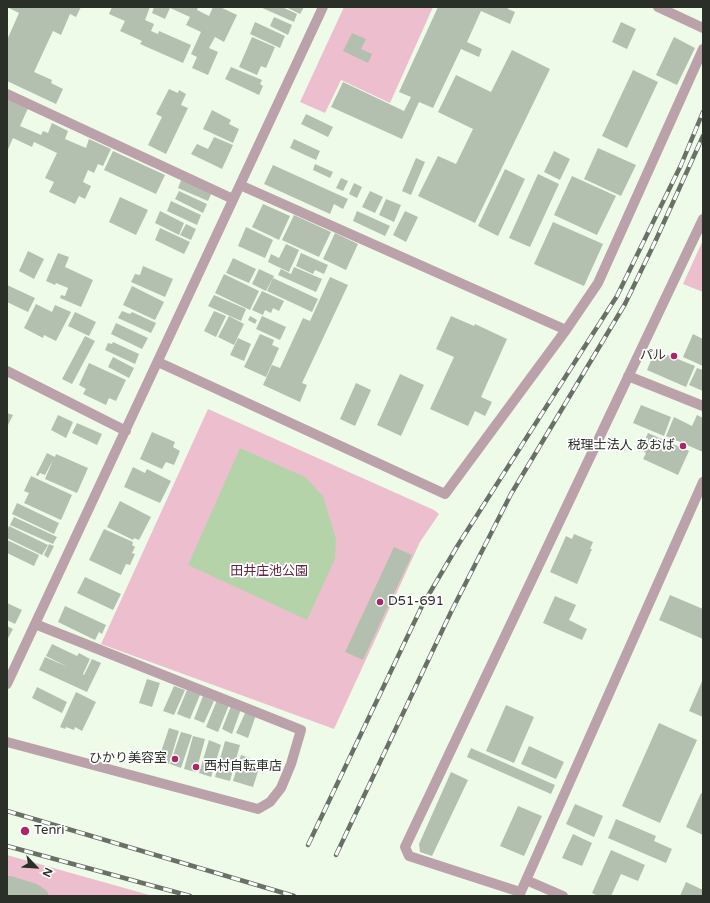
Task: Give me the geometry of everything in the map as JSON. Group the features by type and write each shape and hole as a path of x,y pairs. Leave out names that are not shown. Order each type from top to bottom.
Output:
{"street":[{"path":"7,684 323,7"},
{"path":"658,7 703,28"},
{"path":"158,362 445,494 566,330 598,283 703,49"},
{"path":"7,94 234,199"},
{"path":"240,185 566,330"},
{"path":"703,218 405,847 409,856 520,894 703,482"},
{"path":"7,371 126,431"},
{"path":"628,376 703,406"},
{"path":"7,742 258,809 270,802 281,788 291,764 301,730 35,624"},
{"path":"526,880 563,896"}],"green space":[{"path":"344,7 433,7 390,103 341,80 325,113 300,102"},
{"path":"703,240 703,292 683,284"},
{"name":"田井庄池公園","path":"208,409 434,510 439,514 420,542 334,729 101,644"},
{"path":"7,855 153,896 7,896"}],"shaded area":[{"path":"240,448 305,477 323,496 336,539 335,559 307,620 188,565"}],"building":[{"path":"7,7 81,7 76,17 70,14 61,35 53,31 34,72 52,80 51,83 63,89 56,104 7,81 7,40 19,13"},
{"path":"112,7 150,7 145,20 154,24 151,31 158,34 159,31 191,45 183,63 140,44 142,41 120,31 125,21 109,14"},
{"path":"154,7 198,7 197,10 209,16 213,7 220,7 237,15 224,42 215,37 209,48 218,52 208,75 192,68 197,57 191,54 201,32 186,25 190,17 170,8 165,19 152,13"},
{"path":"260,7 282,7 297,14 294,22"},
{"path":"286,7 304,7 300,14"},
{"path":"438,7 508,7 508,9 515,12 510,24 481,11 467,42 482,49 479,57 461,49 433,108 419,102 402,139 331,107 343,82 404,111 411,97 399,92"},
{"path":"274,17 292,25 288,35 270,26"},
{"path":"255,22 285,36 280,48 250,34"},
{"path":"621,22 636,29 627,49 612,42"},
{"path":"352,33 366,39 361,49 372,54 368,63 343,51"},
{"path":"252,37 275,47 266,68 261,66 257,75 239,67"},
{"path":"674,37 695,48 677,85 656,75"},
{"path":"512,50 550,69 475,223 418,196 438,156 456,164 473,129 438,112 456,75 491,92"},
{"path":"231,67 262,80 260,84 263,86 259,95 225,79"},
{"path":"633,70 658,82 627,148 602,136"},
{"path":"169,89 178,93 179,90 186,94 181,105 188,108 166,154 148,145 162,117 156,114"},
{"path":"7,96 29,106 20,126 41,135 43,131 48,133 52,123 68,131 65,139 86,148 89,139 111,149 103,166 98,164 94,173 88,170 83,182 91,186 85,199 79,196 75,204 49,192 54,182 45,178 57,153 34,142 32,147 13,138 7,152"},
{"path":"212,110 231,120 229,124 239,129 233,143 203,129"},
{"path":"306,114 333,127 328,137 301,124"},
{"path":"214,137 233,145 222,169 191,154 197,144 208,149"},
{"path":"294,139 320,151 316,160 290,148"},
{"path":"598,148 636,165 621,196 584,179"},
{"path":"113,151 165,175 156,194 104,170"},
{"path":"554,151 570,159 560,180 544,172"},
{"path":"416,158 425,162 411,195 402,191"},
{"path":"315,164 333,172 330,178 313,170"},
{"path":"273,165 348,199 343,209 334,204 330,214 264,184"},
{"path":"505,169 525,179 498,236 478,226"},
{"path":"538,174 559,184 530,247 509,238"},
{"path":"572,176 616,196 597,235 554,215"},
{"path":"182,178 212,192 208,201 178,188"},
{"path":"341,178 348,181 343,191 336,188"},
{"path":"354,183 362,187 357,198 349,194"},
{"path":"179,191 207,204 203,213 175,199"},
{"path":"370,191 383,197 375,213 362,207"},
{"path":"120,197 148,210 136,235 109,222"},
{"path":"386,199 401,205 394,222 379,215"},
{"path":"171,201 201,215 197,225 167,211"},
{"path":"263,204 290,216 279,240 252,227"},
{"path":"160,211 184,223 179,235 155,223"},
{"path":"357,211 390,226 385,236 353,221"},
{"path":"405,211 418,217 406,242 393,235"},
{"path":"294,215 331,232 319,257 282,240"},
{"path":"553,222 603,244 584,286 534,264"},
{"path":"186,224 196,229 191,240 180,235"},
{"path":"246,227 273,240 265,258 238,246"},
{"path":"160,228 190,242 184,254 155,240"},
{"path":"335,233 358,244 346,270 323,259"},
{"path":"286,244 299,250 289,272 268,262 271,254 279,258"},
{"path":"28,251 44,259 34,279 19,271"},
{"path":"58,253 69,257 65,267 93,280 81,307 60,298 61,295 65,296 68,288 46,281"},
{"path":"301,253 328,265 324,274 315,270 313,274 296,266"},
{"path":"233,258 256,269 249,283 226,273"},
{"path":"143,266 173,279 165,297 131,282 135,274 140,275"},
{"path":"294,267 322,279 316,292 278,275 281,269 291,274"},
{"path":"259,269 274,276 266,291 252,284"},
{"path":"224,274 259,291 250,310 215,293"},
{"path":"330,277 348,285 302,383 307,385 300,402 263,385 272,365 280,368 303,318 310,321"},
{"path":"273,278 318,299 312,312 267,291"},
{"path":"7,285 35,298 28,312 7,302"},
{"path":"132,286 164,302 155,320 123,305"},
{"path":"262,291 284,301 279,311 273,308 271,313 265,310 263,315 252,310"},
{"path":"214,295 246,309 241,321 208,306"},
{"path":"36,304 52,312 55,305 71,312 56,341 44,335 43,338 24,328"},
{"path":"122,311 130,314 132,312 156,323 151,333 118,318"},
{"path":"214,311 226,316 216,337 204,331"},
{"path":"75,312 96,322 89,336 68,326"},
{"path":"229,316 244,324 234,345 218,337"},
{"path":"250,316 257,320 255,324 248,320"},
{"path":"262,316 286,327 280,340 256,329"},
{"path":"451,316 474,326 475,324 507,339 481,397 492,402 485,416 475,411 468,426 430,409 454,357 436,349"},
{"path":"116,323 148,338 142,349 111,334"},
{"path":"260,334 274,340 272,345 279,348 266,377 244,367"},
{"path":"693,334 703,339 703,366 683,357"},
{"path":"85,336 95,341 72,384 62,379"},
{"path":"238,338 251,344 244,361 230,355"},
{"path":"113,342 139,354 135,364 105,350 108,343 112,344"},
{"path":"655,350 695,366 686,387 647,370"},
{"path":"113,357 134,368 129,378 108,367"},
{"path":"89,363 126,380 116,401 109,398 106,405 83,394 86,389 79,385"},
{"path":"697,368 703,370 703,391 689,385"},
{"path":"400,374 424,385 401,436 377,425"},
{"path":"356,383 371,390 355,426 340,419"},
{"path":"641,405 671,417 664,436 633,423"},
{"path":"7,413 13,415 7,427"},
{"path":"58,415 73,422 66,438 51,430"},
{"path":"697,415 703,418 703,452 666,436 674,417 692,426"},
{"path":"77,423 102,434 97,445 72,433"},
{"path":"152,432 175,442 173,447 180,451 174,465 166,462 162,469 140,459"},
{"path":"648,433 689,451 678,475 643,459 646,453 640,450"},
{"path":"47,453 55,457 56,454 88,468 77,493 45,479 53,460 45,475 40,473 38,476 36,475"},
{"path":"133,467 145,473 147,469 171,481 160,503 124,487"},
{"path":"31,476 72,495 61,520 24,503 29,493 24,491"},
{"path":"120,501 151,517 139,540 134,538 133,540 107,527"},
{"path":"17,503 59,523 54,534 12,514"},
{"path":"14,517 57,537 53,544 10,525"},
{"path":"9,526 48,545 42,555 7,538"},
{"path":"104,529 133,542 132,545 135,547 132,553 135,554 130,565 126,564 121,575 89,560"},
{"path":"574,534 593,542 590,549 592,549 577,584 550,572 566,536 572,539"},
{"path":"7,540 39,555 34,566 7,553"},
{"path":"49,544 54,546 48,558 44,555"},
{"path":"394,547 412,555 363,660 345,652"},
{"path":"85,577 121,594 113,610 77,593"},
{"path":"670,595 703,609 703,639 659,620"},
{"path":"555,596 576,605 569,620 587,629 582,640 543,623"},
{"path":"7,603 22,610 15,624 7,620"},
{"path":"65,606 106,625 102,634 99,632 95,640 58,622"},
{"path":"7,626 13,629 7,640"},
{"path":"52,644 77,656 79,653 90,659 83,674 84,675 92,659 101,663 87,692 39,670 45,657 68,667 46,656"},
{"path":"147,679 160,683 152,707 139,703"},
{"path":"703,679 703,717 689,711"},
{"path":"174,686 185,690 174,715 163,711"},
{"path":"37,687 67,702 62,713 32,698"},
{"path":"187,690 200,695 190,719 177,714"},
{"path":"76,692 96,702 82,731 75,727 74,730 66,727 65,729 60,727"},
{"path":"203,696 214,701 204,723 194,719"},
{"path":"217,700 229,705 218,732 206,727"},
{"path":"506,705 534,717 514,763 486,751"},
{"path":"231,706 241,709 232,734 222,729"},
{"path":"246,711 256,715 248,738 236,733"},
{"path":"659,723 697,740 660,823 622,806"},
{"path":"169,728 179,731 169,764 158,761"},
{"path":"181,732 192,735 181,768 170,764"},
{"path":"193,736 205,739 196,772 184,769"},
{"path":"209,740 221,745 211,777 199,773"},
{"path":"225,741 240,745 230,781 215,777"},
{"path":"529,746 564,762 556,779 521,764"},
{"path":"471,748 555,785 551,794 467,757"},
{"path":"241,755 261,762 253,787 233,781"},
{"path":"451,772 468,780 432,856 420,852 419,844"},
{"path":"701,793 703,794 703,835 686,827"},
{"path":"575,804 603,816 594,837 566,824"},
{"path":"518,806 542,816 524,856 500,846"},
{"path":"616,819 656,836 654,841 672,849 666,863 608,838"},
{"path":"573,834 592,843 582,866 562,858"},
{"path":"611,850 645,865 638,881 621,874 611,896 598,896 592,893"},
{"path":"7,876 37,884 47,891 49,896 7,896"},
{"path":"686,882 703,890 703,896 680,896"}],"railway":[{"path":"308,845 422,606 458,545 617,296 681,165 703,112"},
{"path":"336,855 451,612 511,494 625,304 703,136"},
{"path":"7,811 294,896"},
{"path":"7,846 190,896"}],"place":[{"name":"パル","path":"674,356"},
{"name":"税理士法人 あおば","path":"683,446"},
{"name":"D51-691","path":"380,602"},
{"name":"ひかり美容室","path":"175,759"},
{"name":"西村自転車店","path":"196,767"},
{"name":"Tenri","path":"25,831"}]}
